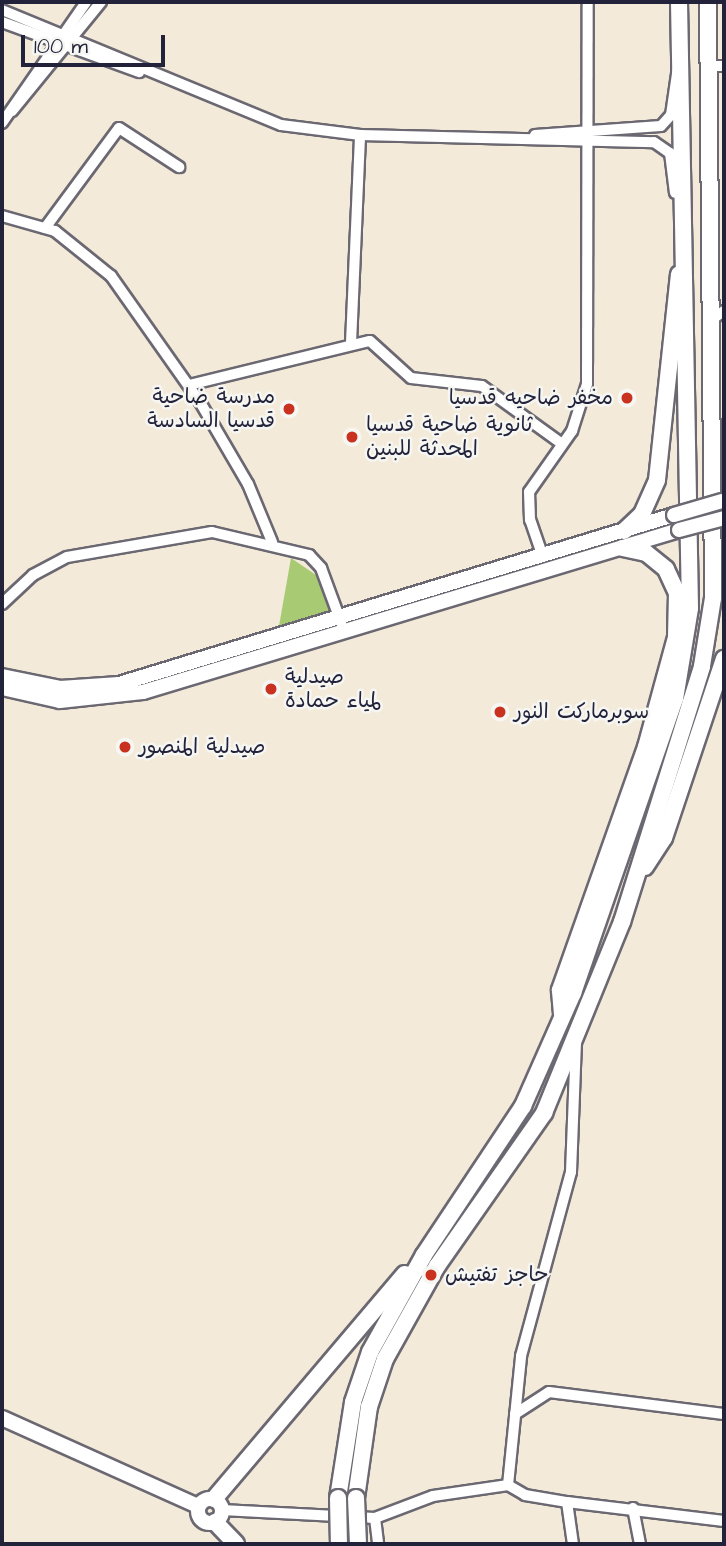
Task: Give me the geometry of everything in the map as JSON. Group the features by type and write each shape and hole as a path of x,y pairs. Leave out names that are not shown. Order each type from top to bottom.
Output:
{"main road":[{"path":"198,1506 201,1520 217,1510 424,1255 498,1150 562,1018 640,809 688,640 685,259 679,2"},
{"path":"358,1544 356,1498 369,1407 385,1359 437,1266 544,1113 636,881 709,635 709,322 717,295 716,66 708,2"},
{"path":"624,539 642,514 657,480 674,299 685,259"},
{"path":"2,688 80,701 342,626 624,539 674,515 723,501"},
{"path":"342,626 543,557 679,530 724,518"},
{"path":"562,1018 560,990 646,747 676,637 677,593 666,569 624,539"},
{"path":"636,881 664,838 724,659"},
{"path":"2,676 80,689 169,677"},
{"path":"339,1544 338,1498 353,1402 370,1352 424,1255"},
{"path":"2,1418 198,1506 217,1510 236,1544"}],"street":[{"path":"2,123 58,38 86,2"},
{"path":"9,113 70,43 101,2"},
{"path":"543,557 530,520 529,492 580,416 587,384 588,2"},
{"path":"2,10 58,38 252,116 360,135 531,136 587,130 653,129 671,115 679,65"},
{"path":"2,22 58,38"},
{"path":"653,129 654,142"},
{"path":"45,228 114,130 128,131 179,167"},
{"path":"351,343 360,135"},
{"path":"531,136 587,143 654,142 670,153 684,211"},
{"path":"2,216 45,228 104,269 189,385 248,484 272,541"},
{"path":"709,322 724,311"},
{"path":"189,385 351,343 377,344 411,378 482,386 562,444"},
{"path":"2,604 44,567 96,550 199,532 272,541 317,562 342,626"},
{"path":"508,1485 521,1356 571,1171 578,1111 576,1037"},
{"path":"515,1414 549,1392 724,1414"},
{"path":"217,1510 375,1518 433,1496 508,1485 567,1502 724,1521"},
{"path":"567,1502 573,1544"},
{"path":"634,1508 639,1544"},
{"path":"375,1518 378,1544"}],"green space":[{"path":"291,558 316,575 331,614 279,626"}],"place":[{"name":"مخفر ضاحيه قدسيا","path":"627,398"},
{"name":"مدرسة ضاحية قدسيا السادسة","path":"289,409"},
{"name":"ثانوية ضاحية قدسيا المحدثة للبنين","path":"352,437"},
{"name":"صيدلية لمياء حمادة","path":"271,689"},
{"name":"سوبرماركت النور","path":"500,712"},
{"name":"صيدلية المنصور","path":"125,747"},
{"name":"حاجز تفتيش","path":"431,1275"}]}
